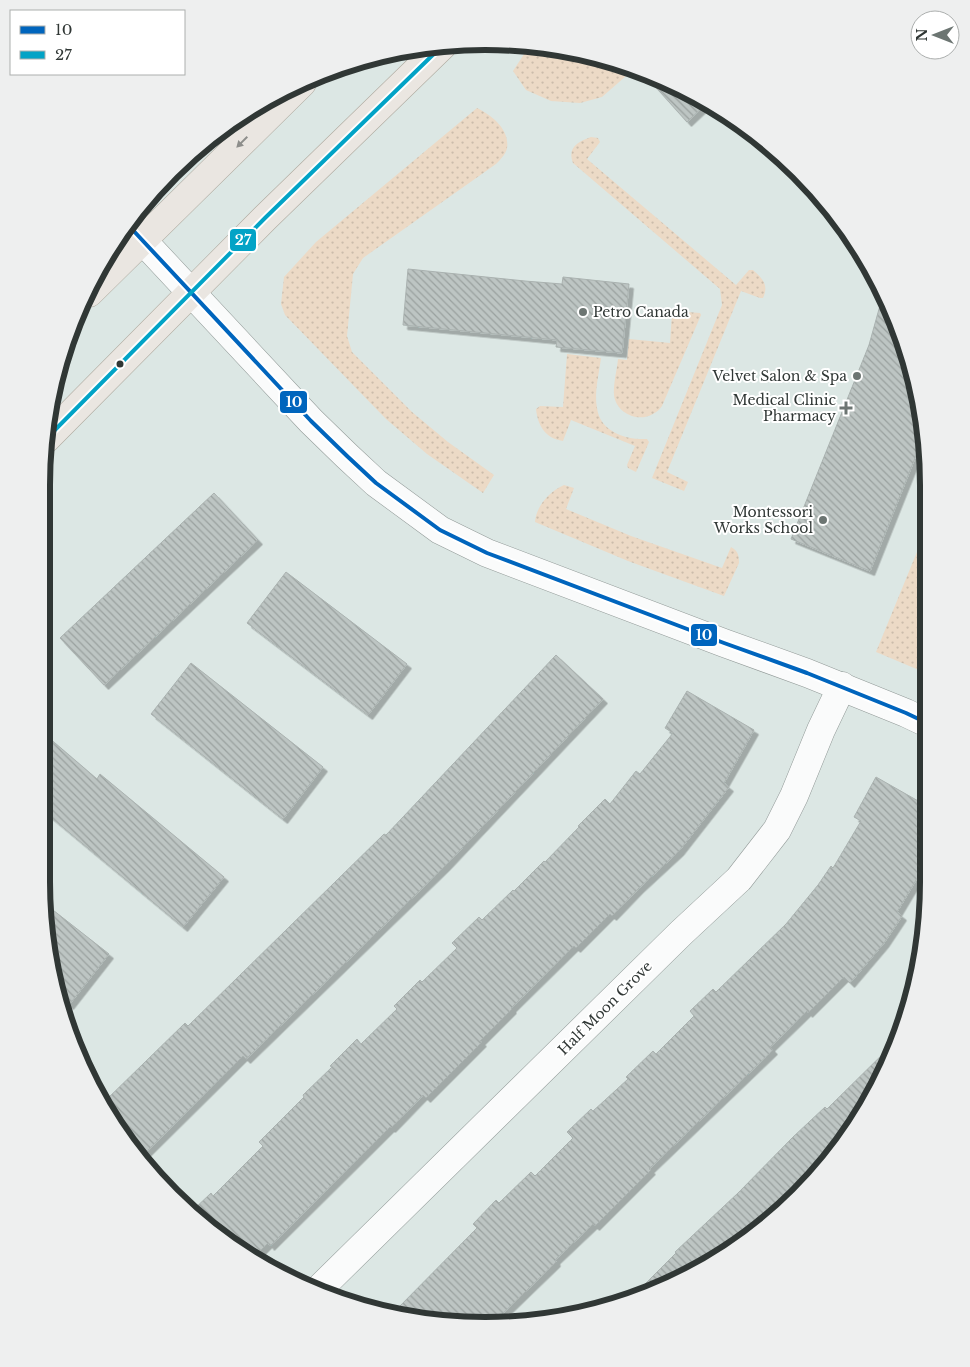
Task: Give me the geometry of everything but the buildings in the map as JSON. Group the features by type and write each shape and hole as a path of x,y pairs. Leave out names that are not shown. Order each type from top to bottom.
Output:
{"main road":[{"path":"54,431 265,218 433,53"},
{"path":"105,274 137,234 283,100"}],"street":[{"path":"137,234 347,456 376,483 440,530 487,553 842,686 920,720"},
{"name":"Half Moon Grove","path":"323,1285 681,933 739,879 777,830 794,796 821,730 842,686"}],"shaded area":[{"path":"525,52 570,58 628,74 602,97 580,103 551,101 526,90 513,71"},
{"path":"477,108 503,129 506,135 507,148 503,157 496,164 363,258 353,274 347,336 352,352 412,412 448,442 494,475 483,493 427,454 386,419 285,315 281,304 284,277 316,242"},
{"path":"591,137 598,138 600,142 587,159 736,285 749,270 753,270 764,282 765,293 763,298 741,291 667,472 688,482 684,491 652,478 722,305 720,289 573,163 571,153 575,146"},
{"path":"675,311 700,313 701,315 662,406 647,417 629,415 619,407 614,395 618,359 627,360 629,339 670,343 672,313"},
{"path":"567,354 601,358 596,396 599,416 603,423 615,433 631,438 647,439 649,442 636,472 628,468 627,465 635,446 571,420 563,441 551,437 541,426 536,409 540,406 563,407"},
{"path":"564,485 574,488 566,509 631,536 722,568 731,547 738,554 739,563 724,596 628,561 535,522 541,505 554,491"},
{"path":"920,545 920,670 876,652"}],"transit line":[{"name":"27","path":"54,431 265,218 434,53"},
{"name":"10","path":"133,230 311,421 376,483 440,530 487,553 807,673 920,720"}],"place":[{"name":"Petro Canada","path":"583,312"},
{"name":"Velvet Salon & Spa","path":"857,376"},
{"name":"Medical Clinic Pharmacy","path":"846,408"},
{"name":"Montessori Works School","path":"823,520"}]}
